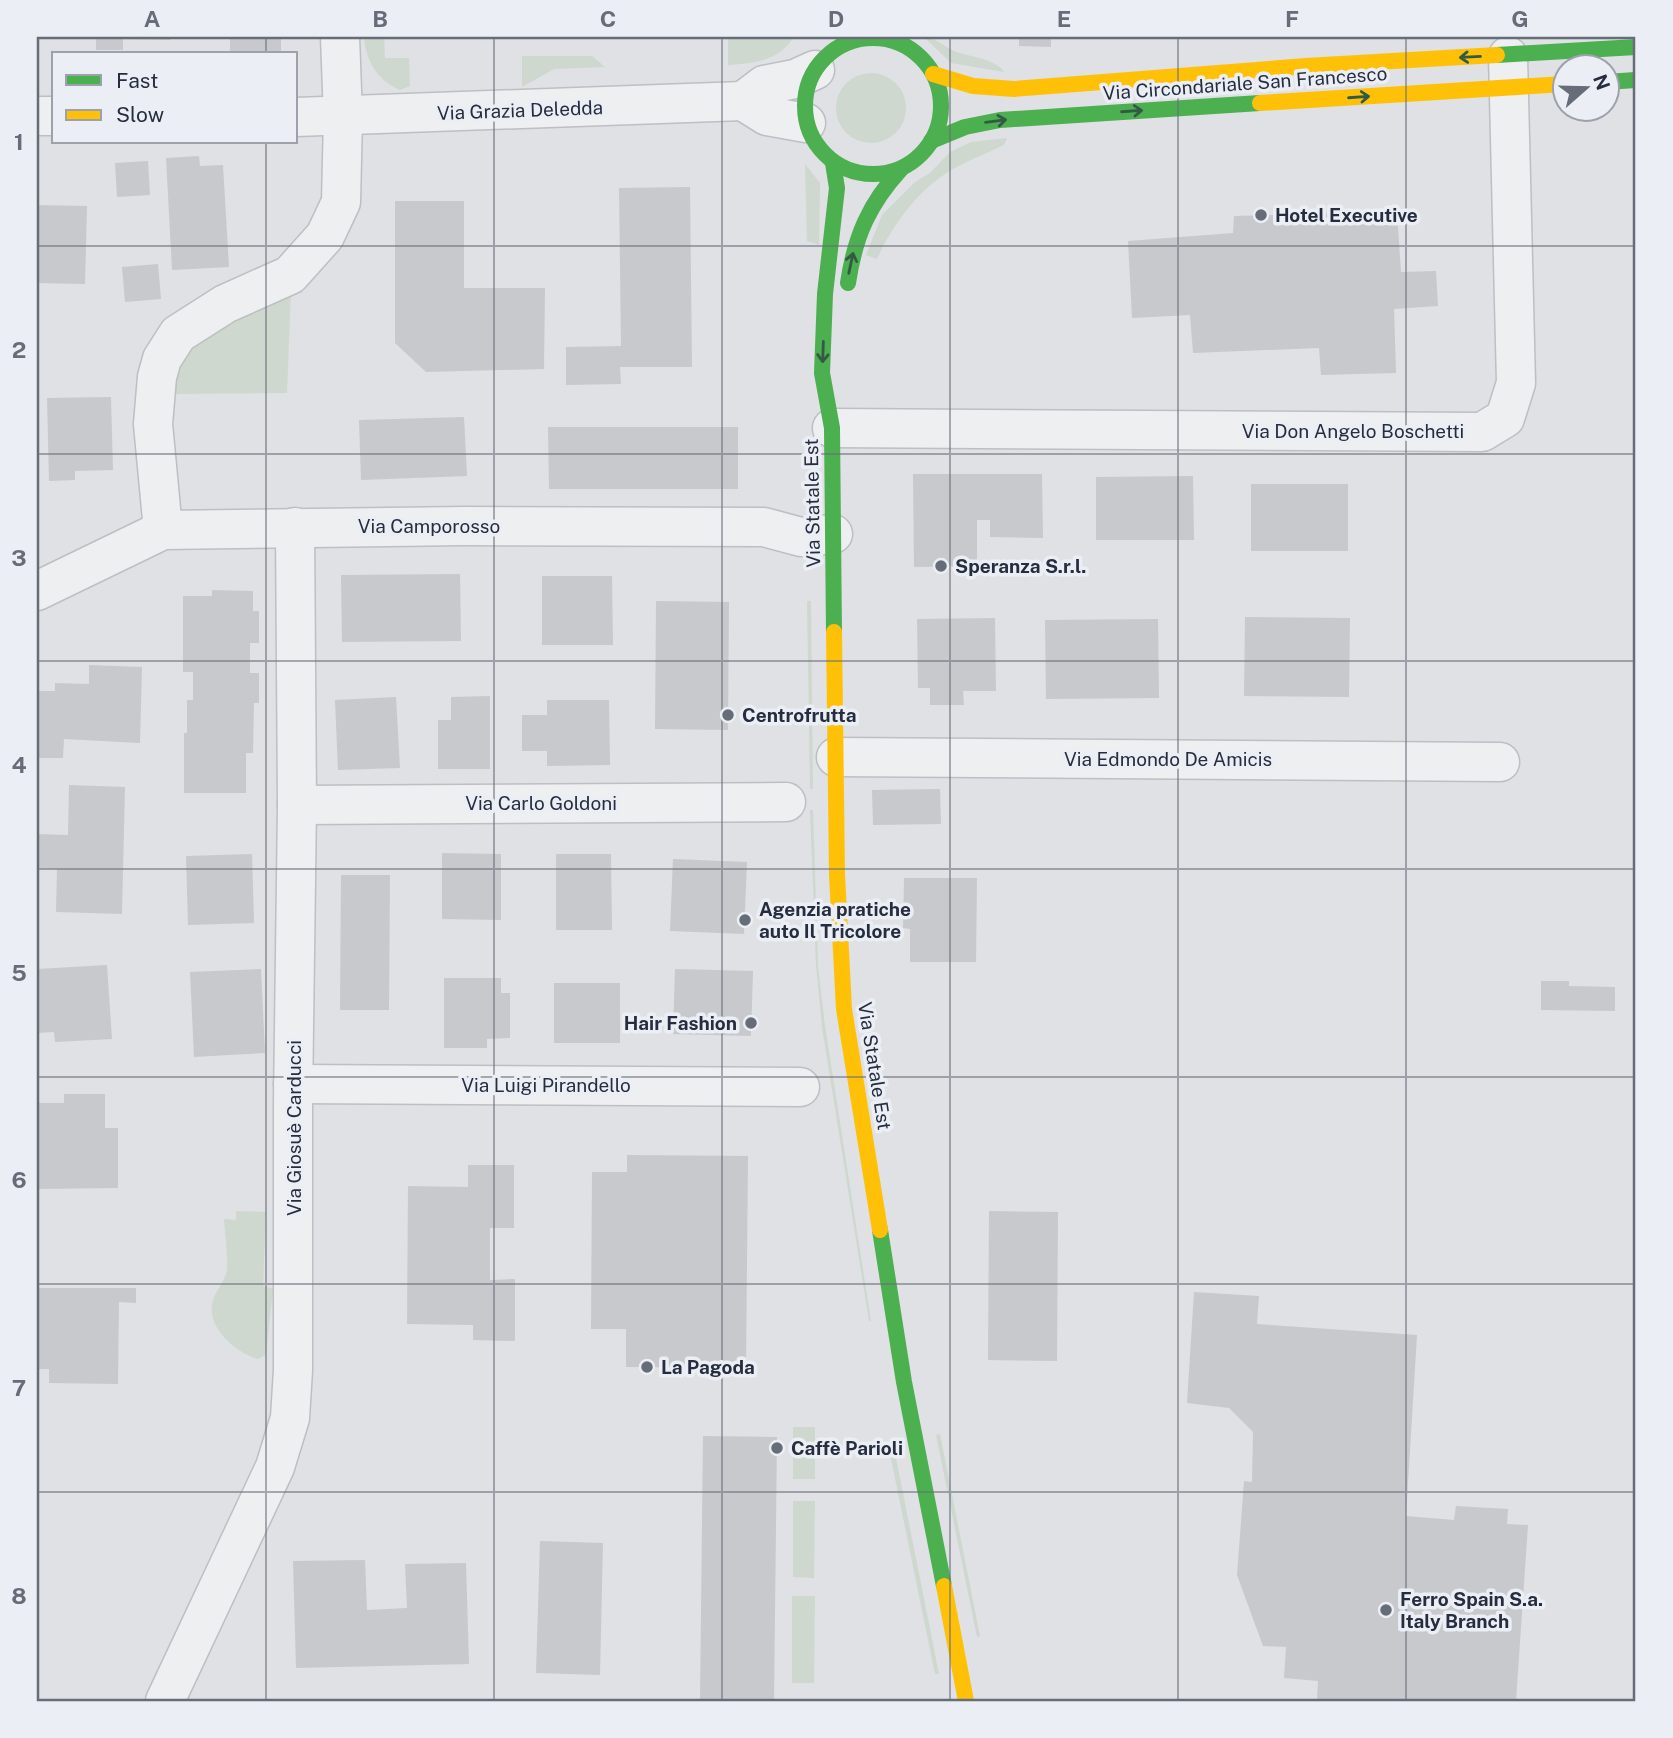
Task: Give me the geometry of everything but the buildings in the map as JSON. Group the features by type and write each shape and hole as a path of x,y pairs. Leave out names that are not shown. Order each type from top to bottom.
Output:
{"street":[{"path":"163,530 153,424 157,377 162,359 178,334 225,304 290,275 326,236 341,202 343,117 340,37"},
{"path":"863,38 893,39 918,54 933,74 941,96 940,119 932,141 914,161 901,169 880,175 863,174 834,163 819,149 806,122 805,96 827,52 863,38"},
{"name":"Via Circondariale San Francesco","path":"932,141 950,130 1002,120 1508,71 1636,47"},
{"name":"Via Grazia Deledda","path":"298,117 743,101 764,85 795,79 827,52"},
{"name":"Via Circondariale San Francesco","path":"933,74 959,85 1023,90 1042,86 1306,66 1508,71 1550,81"},
{"name":"Via Don Angelo Boschetti","path":"832,428 1482,432 1505,418 1516,383 1508,71"},
{"path":"743,101 766,116 806,122"},
{"name":"Via Statale Est","path":"834,163 836,198 825,294 822,373 832,428 836,875 844,1009 904,1382 966,1701"},
{"path":"846,297 851,260 859,236 878,195 901,169"},
{"name":"Via Statale Est","path":"832,428 840,387"},
{"name":"Via Camporosso","path":"37,591 163,530 295,527 764,527 801,537 833,534"},
{"name":"Via Giosuè Carducci","path":"165,1701 275,1467 290,1418 293,1370 297,805 295,527"},
{"name":"Via Edmondo De Amicis","path":"836,757 1500,762"},
{"name":"Via Carlo Goldoni","path":"297,805 786,802"},
{"name":"Via Luigi Pirandello","path":"293,1084 800,1087"}],"shaded area":[{"path":"364,37 384,37 385,58 409,58 410,86 400,90 379,75 370,62"},
{"path":"728,37 794,37 781,51 766,59 728,65"},
{"path":"924,37 954,51 988,61 1004,72 951,63"},
{"path":"522,56 592,56 605,67 554,69 522,87"},
{"path":"871,73 896,83 906,108 896,133 871,143 846,133 836,108 846,83"},
{"path":"1007,138 1004,145 959,166 934,182 905,212 877,259 866,255 882,215 950,152 971,142"},
{"path":"805,164 820,183 819,245 807,241"},
{"path":"291,290 287,393 171,394 183,354 201,332"},
{"path":"807,601 811,601 813,789 810,789"},
{"path":"810,810 813,810 818,966 825,1026 871,1321 822,1027 816,965"},
{"path":"236,1211 266,1212 263,1286 273,1289 266,1355 258,1359 225,1339 214,1322 212,1313 213,1300 227,1269 224,1219 236,1220"},
{"path":"793,1427 815,1427 815,1479 793,1479"},
{"path":"940,1434 980,1636 977,1637 936,1435"},
{"path":"893,1443 939,1674 935,1674 888,1444"},
{"path":"793,1501 815,1501 814,1578 793,1577"},
{"path":"792,1596 815,1596 814,1683 792,1683"}],"traffic: fast":[{"path":"873,38 899,43 921,58 936,80 941,106 936,132 921,154 899,169 873,174 847,169 825,154 810,132 805,106 810,80 825,58 847,43 873,38"},
{"path":"1497,55 1636,47"},
{"path":"1620,81 1636,80"},
{"path":"931,141 965,127 1000,120 1260,103"},
{"path":"833,163 837,188 825,294 822,373 832,428 834,632"},
{"path":"848,283 855,250 865,222 880,195 901,169"},
{"path":"880,1230 904,1382 944,1586"}],"traffic: slow":[{"path":"933,74 973,86 1014,89 1306,66 1497,55"},
{"path":"1260,103 1550,85"},
{"path":"834,632 837,875 844,1009 880,1230"},
{"path":"944,1586 966,1701"}],"place":[{"name":"Hotel Executive","path":"1261,215"},
{"name":"Speranza S.r.l.","path":"941,566"},
{"name":"Centrofrutta","path":"728,715"},
{"name":"Agenzia pratiche auto Il Tricolore","path":"745,920"},
{"name":"Hair Fashion","path":"751,1023"},
{"name":"La Pagoda","path":"647,1367"},
{"name":"Caffè Parioli","path":"777,1448"},
{"name":"Ferro Spain S.a. Italy Branch","path":"1386,1610"}]}
